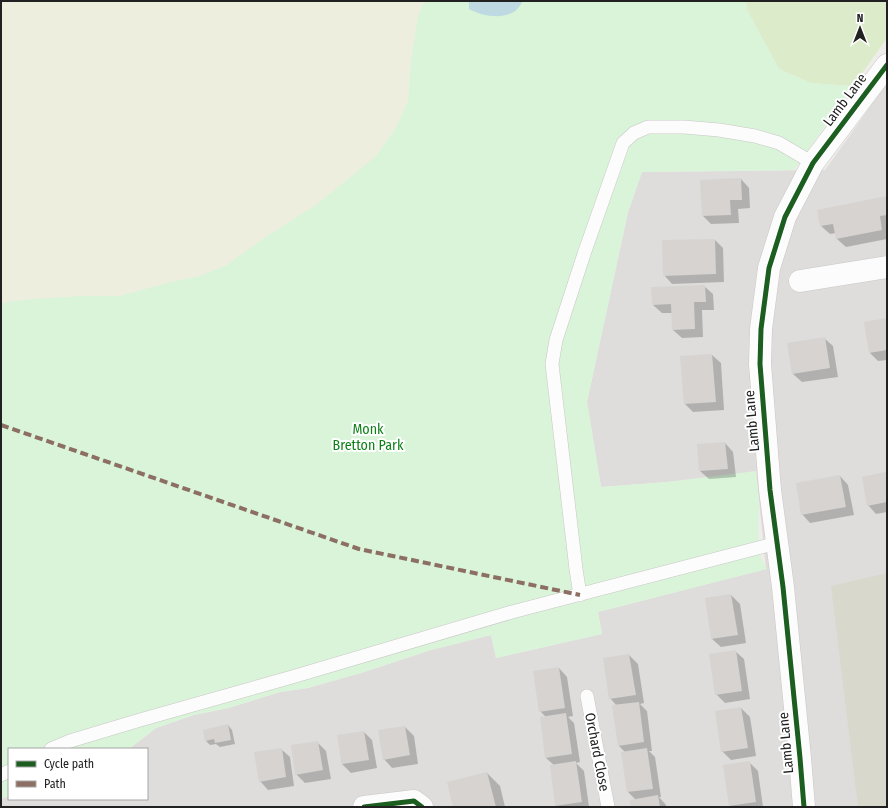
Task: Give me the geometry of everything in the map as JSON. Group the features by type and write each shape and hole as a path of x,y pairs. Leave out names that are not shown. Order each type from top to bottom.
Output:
{"street":[{"name":"Lamb Lane","path":"804,807 784,595 770,490 760,364 762,329 769,268 785,217 813,163 887,65"},
{"path":"800,281 887,267"},
{"path":"364,807 414,801 422,807"}],"lane":[{"path":"580,595 552,364 556,340 623,143 634,133 648,127 684,127 719,130 754,136 779,143 813,163"},
{"path":"53,748 70,741 140,720 512,612 777,543"},
{"name":"Orchard Close","path":"587,696 608,807"}],"shaded area":[{"path":"887,83 887,807 1,807 1,799 8,796 8,800 148,800 148,748 130,748 156,728 194,715 228,708 280,692 308,688 364,672 431,650 491,635 496,658 602,634 598,612 766,569 756,472 667,482 601,487 587,402 628,212 642,172 825,170"},
{"path":"887,573 887,807 858,807 831,586"}],"green space":[{"path":"1,1 424,1 418,17 411,61 408,101 396,128 375,157 316,205 264,238 227,265 200,276 171,282 120,296 82,296 33,299 1,303"},
{"name":"Monk Bretton Park","path":"424,1 746,1 747,10 779,69 811,83 853,86 794,170 642,172 628,212 587,402 601,487 667,482 756,471 759,505 758,531 761,558 767,569 598,612 602,634 496,658 491,635 431,650 364,672 308,688 280,692 228,708 194,715 156,728 130,748 8,748 8,796 1,799 1,303 33,299 82,296 120,296 171,282 200,276 227,265 264,238 316,205 375,157 396,128 408,101 411,61 418,17"},
{"path":"746,1 887,1 887,38 853,86 811,83 779,69 747,10"}],"water":[{"path":"469,1 523,1 515,11 510,14 492,16 480,14 469,9"}],"building":[{"path":"741,178 742,200 730,200 731,215 702,216 700,180"},
{"path":"887,196 887,215 880,216 882,230 836,239 833,224 820,226 817,210"},
{"path":"715,239 716,274 663,276 662,240"},
{"path":"705,285 706,302 694,302 695,329 672,330 671,304 652,305 651,287"},
{"path":"887,318 887,350 869,353 864,322"},
{"path":"825,337 830,368 792,374 787,343"},
{"path":"712,354 716,402 684,404 680,356"},
{"path":"725,442 728,469 699,471 697,444"},
{"path":"887,472 887,502 867,506 862,477"},
{"path":"840,475 846,507 801,515 796,483"},
{"path":"731,594 738,635 711,639 705,598"},
{"path":"736,650 742,691 715,695 709,654"},
{"path":"629,654 636,695 609,699 603,658"},
{"path":"559,667 565,708 539,712 533,671"},
{"path":"639,702 644,742 618,746 612,705"},
{"path":"741,707 748,748 721,752 715,711"},
{"path":"566,713 572,754 545,758 540,717"},
{"path":"228,724 231,740 215,743 214,739 205,741 203,730"},
{"path":"405,726 410,755 383,760 378,730"},
{"path":"364,731 369,760 342,764 337,735"},
{"path":"318,741 323,770 295,775 291,745"},
{"path":"282,748 286,777 259,782 254,752"},
{"path":"647,748 653,789 627,792 621,752"},
{"path":"576,761 582,802 555,806 550,765"},
{"path":"750,761 756,802 729,806 723,765"},
{"path":"487,772 496,807 453,807 447,782"},
{"path":"658,795 660,807 631,807 630,800"}],"marked path":[{"path":"1,425 359,549 580,595"}],"cycle path":[{"path":"804,807 783,587 770,490 760,364 761,329 769,268 785,217 813,163 887,65"},
{"path":"364,807 414,801 422,807"}]}
